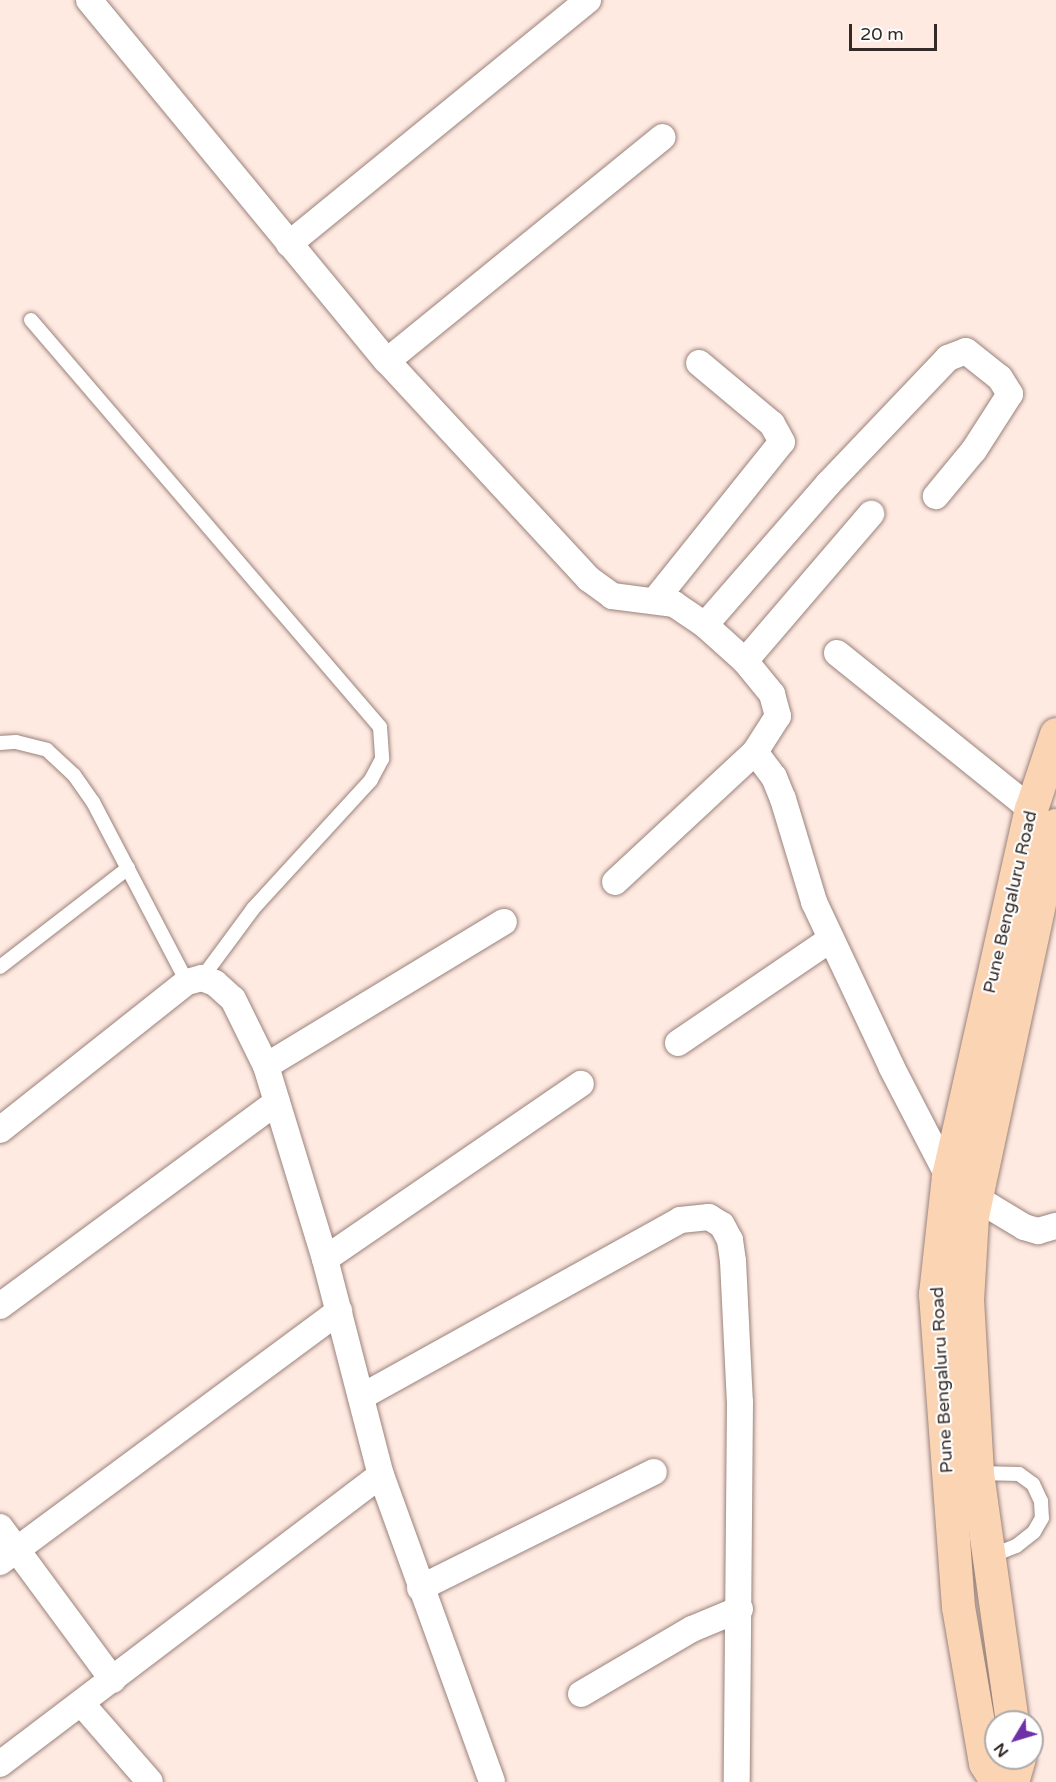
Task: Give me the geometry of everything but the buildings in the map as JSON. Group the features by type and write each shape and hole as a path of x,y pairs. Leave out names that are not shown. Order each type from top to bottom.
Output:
{"main road":[{"name":"Pune Bengaluru Road","path":"997,1782 985,1763 958,1607 945,1462 935,1294 948,1176 1044,817 1056,734"},
{"path":"1010,1710 976,1473 967,1300 976,1198 1044,817"}],"street":[{"path":"89,0 387,361 589,579 612,596 656,599 674,604 705,625 745,661 777,706 774,728 755,752 615,882"},
{"path":"289,244 588,0"},
{"path":"387,361 663,137"},
{"path":"705,625 828,484 948,358 966,351 1000,378 1010,394 974,450 936,496"},
{"path":"656,599 782,441 772,424 699,363"},
{"path":"745,661 871,514"},
{"path":"837,653 1044,817"},
{"path":"755,752 774,777 783,799 805,875 831,939 892,1068 948,1176"},
{"path":"266,1066 504,922"},
{"path":"678,1043 831,939"},
{"path":"0,1130 195,980 215,983 233,999 266,1066 325,1259 381,1475 492,1782"},
{"path":"325,1259 581,1084"},
{"path":"0,1306 277,1102"},
{"path":"976,1198 1024,1227 1038,1231 1056,1226"},
{"path":"361,1397 680,1220 709,1217 722,1225 730,1240 733,1261 740,1402 737,1782"},
{"path":"8,1555 339,1311"},
{"path":"420,1588 654,1472"},
{"path":"0,1764 381,1475"},
{"path":"0,1527 8,1555 113,1680"},
{"path":"581,1694 692,1629 740,1609"},
{"path":"82,1704 150,1782"}],"lane":[{"path":"0,743 16,742 46,750 74,775 195,980 253,909 371,780 382,759 380,728 31,320"},
{"path":"0,967 128,868"},
{"path":"976,1473 1019,1474 1033,1484 1041,1501 1042,1518 1034,1532 1016,1546 987,1558"}]}
